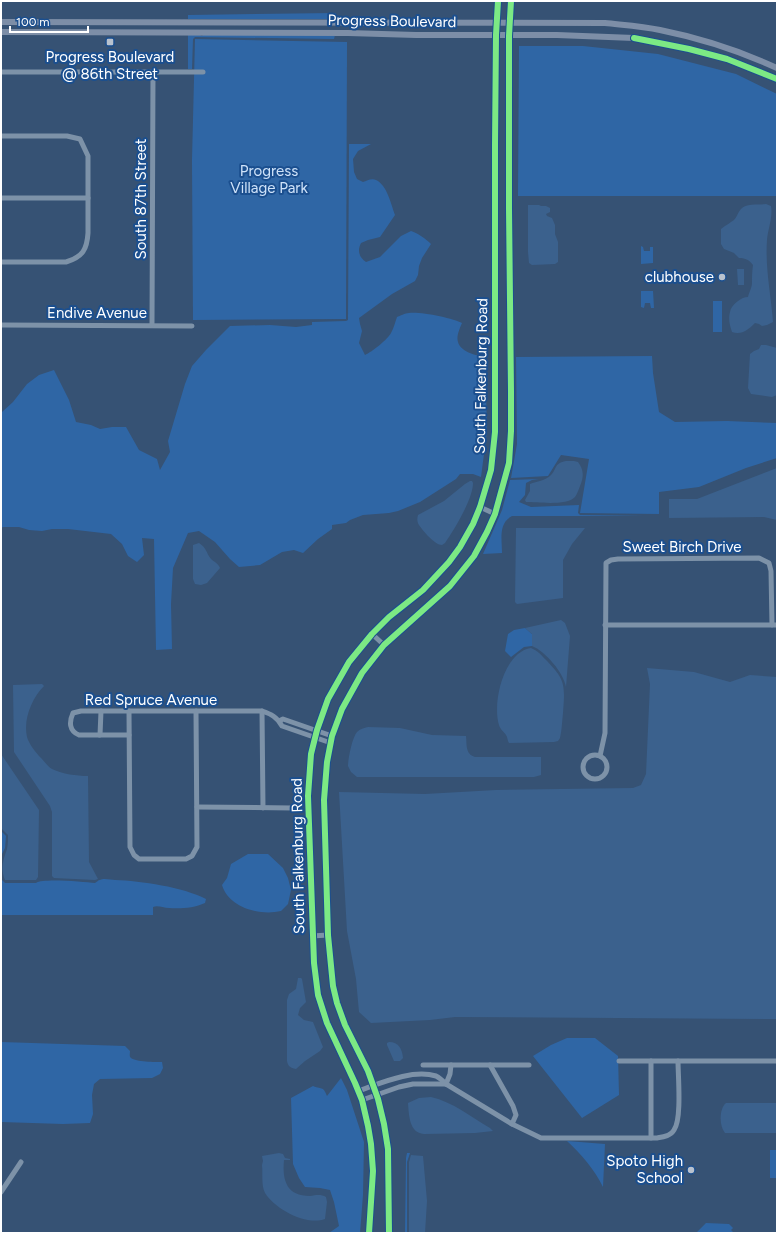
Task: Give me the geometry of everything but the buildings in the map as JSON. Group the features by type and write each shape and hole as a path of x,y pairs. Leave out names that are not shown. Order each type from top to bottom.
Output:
{"main road":[{"name":"Progress Boulevard","path":"1,22 130,21 605,23 659,30 688,36 728,48 777,68"},
{"path":"130,21 130,32"},
{"path":"184,22 200,27 202,32 210,26 270,26 284,22"},
{"name":"Progress Boulevard","path":"1,32 348,32 416,35 557,35 634,38 689,49 726,59 777,79"}],"street":[{"name":"South Falkenburg Road","path":"369,1233 373,1171 371,1144 362,1100 327,1023 318,995 314,963 308,796 311,754 317,730 328,700 349,662 372,634 389,617 423,590 449,562 470,530 480,507 491,470 495,432 496,36 498,1"},
{"name":"South Falkenburg Road","path":"388,1233 388,1149 384,1124 377,1095 368,1071 345,1025 333,986 328,935 324,800 327,762 332,736 342,709 362,673 384,645 450,586 474,556 495,514 509,463 511,431 509,36 511,1"},
{"path":"1,72 203,72"},
{"name":"South 87th Street","path":"152,325 153,72"},
{"path":"1,136 67,136 80,139 88,156 88,232 85,250 80,256 66,262 1,262"},
{"path":"1,198 88,198"},
{"name":"Endive Avenue","path":"1,325 192,326"},
{"path":"480,507 495,514"},
{"name":"Sweet Birch Drive","path":"600,756 605,732 606,563 611,560 618,559 759,558 769,563 771,571 774,625"},
{"path":"606,625 774,625"},
{"path":"372,634 384,645"},
{"name":"Red Spruce Avenue","path":"130,735 79,735 74,733 70,728 70,719 73,713 81,711 262,711"},
{"path":"100,735 101,711"},
{"path":"129,711 130,847 134,855 139,859 186,859 192,856 197,847 196,711"},
{"path":"263,808 262,711 272,714 282,726 331,742"},
{"path":"279,721 283,719 332,736"},
{"path":"290,729 293,722"},
{"path":"597,754 600,756 604,758 607,766 605,774 598,779 589,778 584,772 582,765 589,756 597,754"},
{"path":"197,807 292,808"},
{"path":"312,936 328,935"},
{"path":"619,1061 777,1061"},
{"path":"651,1061 651,1138"},
{"path":"358,1091 400,1077 429,1075 438,1077 446,1084 512,1124 541,1138 651,1138 667,1136 674,1132 677,1125 679,1107 678,1061"},
{"path":"423,1066 529,1066"},
{"path":"446,1084 451,1066"},
{"path":"490,1066 513,1106 516,1115 512,1124"},
{"path":"412,1075 413,1084"},
{"path":"362,1100 399,1087 413,1084 446,1084"},
{"path":"1,1192 21,1162"}],"green space":[{"path":"336,13 336,19 188,19 188,15"},
{"path":"188,35 335,35 334,39 195,37 193,39 192,69 188,69"},
{"name":"Progress Village Park","path":"195,39 347,42 346,319 193,320 192,160"},
{"path":"519,46 583,46 658,54 736,74 777,94 777,196 518,196"},
{"path":"349,144 371,144 358,151 353,159 354,172 357,179 363,182 372,179 380,182 386,190 395,215 380,237 361,243 359,254 362,258 366,262 380,257 401,236 411,231 422,236 431,244 422,258 415,281 392,294 359,318 362,331 359,343 365,355 380,345 389,336 397,317 407,313 436,315 462,323 458,332 459,345 469,353 478,356 485,356 487,431 481,477 473,474 460,474 456,479 420,502 398,511 363,515 346,523 332,525 332,529 318,539 303,553 294,550 282,552 260,565 239,567 215,542 199,531 188,533 173,568 171,604 172,649 156,650 154,539 142,538 144,555 137,562 128,556 122,544 111,534 68,529 52,529 42,531 29,530 19,527 1,528 2,412 13,402 27,384 39,375 54,370 69,400 76,422 91,425 100,429 126,427 139,450 157,459 160,470 170,452 168,441 192,366 230,326 270,325 296,327 312,325 312,322 348,320"},
{"path":"641,246 643,247 644,251 650,251 650,247 653,247 653,263 641,264"},
{"path":"641,291 653,291 654,308 651,308 650,303 645,303 644,308 641,307"},
{"path":"713,301 722,301 722,332 713,332"},
{"path":"652,356 659,412 675,422 727,421 777,423 777,458 746,468 699,487 659,492 659,514 580,513 589,459 561,455 548,476 511,478 517,444 516,357"},
{"path":"539,479 526,483 525,495 519,502 531,507 579,505 578,513 580,515 645,516 512,516 503,527 501,537 502,553 483,554 502,510 510,480"},
{"path":"525,628 532,634 532,646 524,647 511,657 505,651 508,634 514,630"},
{"path":"1,831 6,836 5,848 1,856"},
{"path":"248,854 268,854 283,868 288,878 291,890 288,904 281,911 255,911 238,905 226,893 222,885 227,878 231,864"},
{"path":"1,879 5,883 73,881 95,883 99,880 105,879 137,882 162,885 186,891 206,899 205,903 187,908 153,907 153,915 1,915"},
{"path":"567,1038 595,1038 618,1056 619,1095 582,1118 533,1056 551,1045"},
{"path":"1,1042 125,1046 130,1051 131,1058 141,1061 162,1062 163,1068 160,1074 152,1078 100,1079 94,1084 92,1095 93,1114 90,1123 63,1124 1,1122"},
{"path":"341,1078 347,1090 364,1142 363,1195 360,1233 329,1233 339,1226 330,1190 305,1187 293,1164 291,1098 313,1086 323,1089 327,1096"},
{"path":"567,1141 605,1144 603,1187 587,1162"},
{"path":"770,1150 777,1150 777,1178 770,1178"},
{"path":"407,1153 410,1153 407,1162 407,1233 405,1233 406,1158"},
{"path":"706,1223 729,1224 733,1228 731,1230 734,1233 696,1233"}],"shaded area":[{"path":"766,204 771,206 771,219 767,240 767,271 773,322 762,326 755,323 745,331 736,333 732,332 729,315 734,304 745,297 748,297 752,285 753,265 744,258 739,258 734,253 724,249 721,244 721,229 734,220 743,207 749,205"},
{"path":"528,205 539,205 550,208 550,212 546,214 552,218 555,225 555,234 558,242 558,262 555,264 532,265 529,263"},
{"path":"737,269 744,269 744,285 738,285"},
{"path":"761,345 777,348 777,395 772,397 751,394 748,388 750,354 759,349"},
{"path":"566,461 578,462 583,474 579,490 575,497 566,502 559,503 526,502 525,500 530,491 530,484 549,477 559,463"},
{"path":"777,468 777,520 764,517 669,518 669,499 697,499"},
{"path":"470,481 473,483 472,490 462,514 445,543 442,545 436,543 418,524 418,515 444,501"},
{"path":"516,528 585,528 572,544 563,560 563,598 517,604 515,602"},
{"path":"199,543 220,568 207,583 201,585 195,584 193,579 193,545"},
{"path":"561,620 565,623 570,636 566,687 562,675 558,669 548,657 532,646 532,634 525,628"},
{"path":"531,648 539,653 552,666 563,683 564,704 560,738 558,741 554,742 509,743 507,736 499,725 497,715 497,704 502,679 514,658"},
{"path":"647,668 694,672 730,682 750,675 777,677 777,1019 455,1017 430,1020 371,1023 359,1012 356,979 347,931 339,792 425,794 496,790 633,788 641,785 646,774 650,684"},
{"path":"42,684 44,686 32,703 27,716 27,737 29,743 35,751 51,768 56,771 74,775 88,776 89,862 98,879 95,880 54,878 52,876 52,812 50,806 14,752 13,685"},
{"path":"368,727 400,728 432,735 466,736 468,751 475,757 541,757 541,775 534,777 357,777 351,772 348,766 353,739 357,732"},
{"path":"1,754 39,810 38,877 36,880 5,880 3,876 3,864 7,849 8,835 1,828"},
{"path":"298,978 302,979 306,1002 300,1008 298,1015 304,1020 313,1022 323,1047 320,1051 296,1069 292,1068 287,1061 287,1000 289,994 296,989"},
{"path":"389,1042 395,1043 401,1049 403,1058 400,1061 394,1061 387,1045"},
{"path":"431,1097 447,1102 493,1131 475,1133 419,1133 415,1130 411,1123 408,1103 419,1098"},
{"path":"726,1103 777,1103 777,1133 725,1133 721,1122 721,1113"},
{"path":"279,1153 283,1154 285,1158 290,1159 284,1160 284,1174 285,1181 291,1190 302,1195 320,1195 326,1197 327,1202 325,1219 317,1221 292,1215 276,1205 265,1193 262,1156"},
{"path":"411,1155 423,1156 427,1201 425,1233 409,1233 409,1162"}],"cycle path":[{"path":"369,1233 373,1171 368,1126 362,1100 327,1023 318,995 314,963 308,796 311,754 317,730 328,699 349,662 372,634 389,617 423,590 449,562 460,547 473,524 480,507 491,470 495,432 495,144 496,35 498,1"},
{"path":"389,1233 388,1149 384,1124 378,1099 368,1071 345,1025 333,986 328,935 324,800 327,762 332,736 342,709 362,673 384,645 450,586 474,556 495,514 509,463 511,431 509,209 509,36 511,1"},
{"path":"634,38 689,49 727,59 777,79"}],"place":[{"name":"Progress Boulevard @ 86th Street","path":"110,42"},
{"name":"clubhouse","path":"722,277"},
{"name":"Spoto High School","path":"691,1170"}]}
